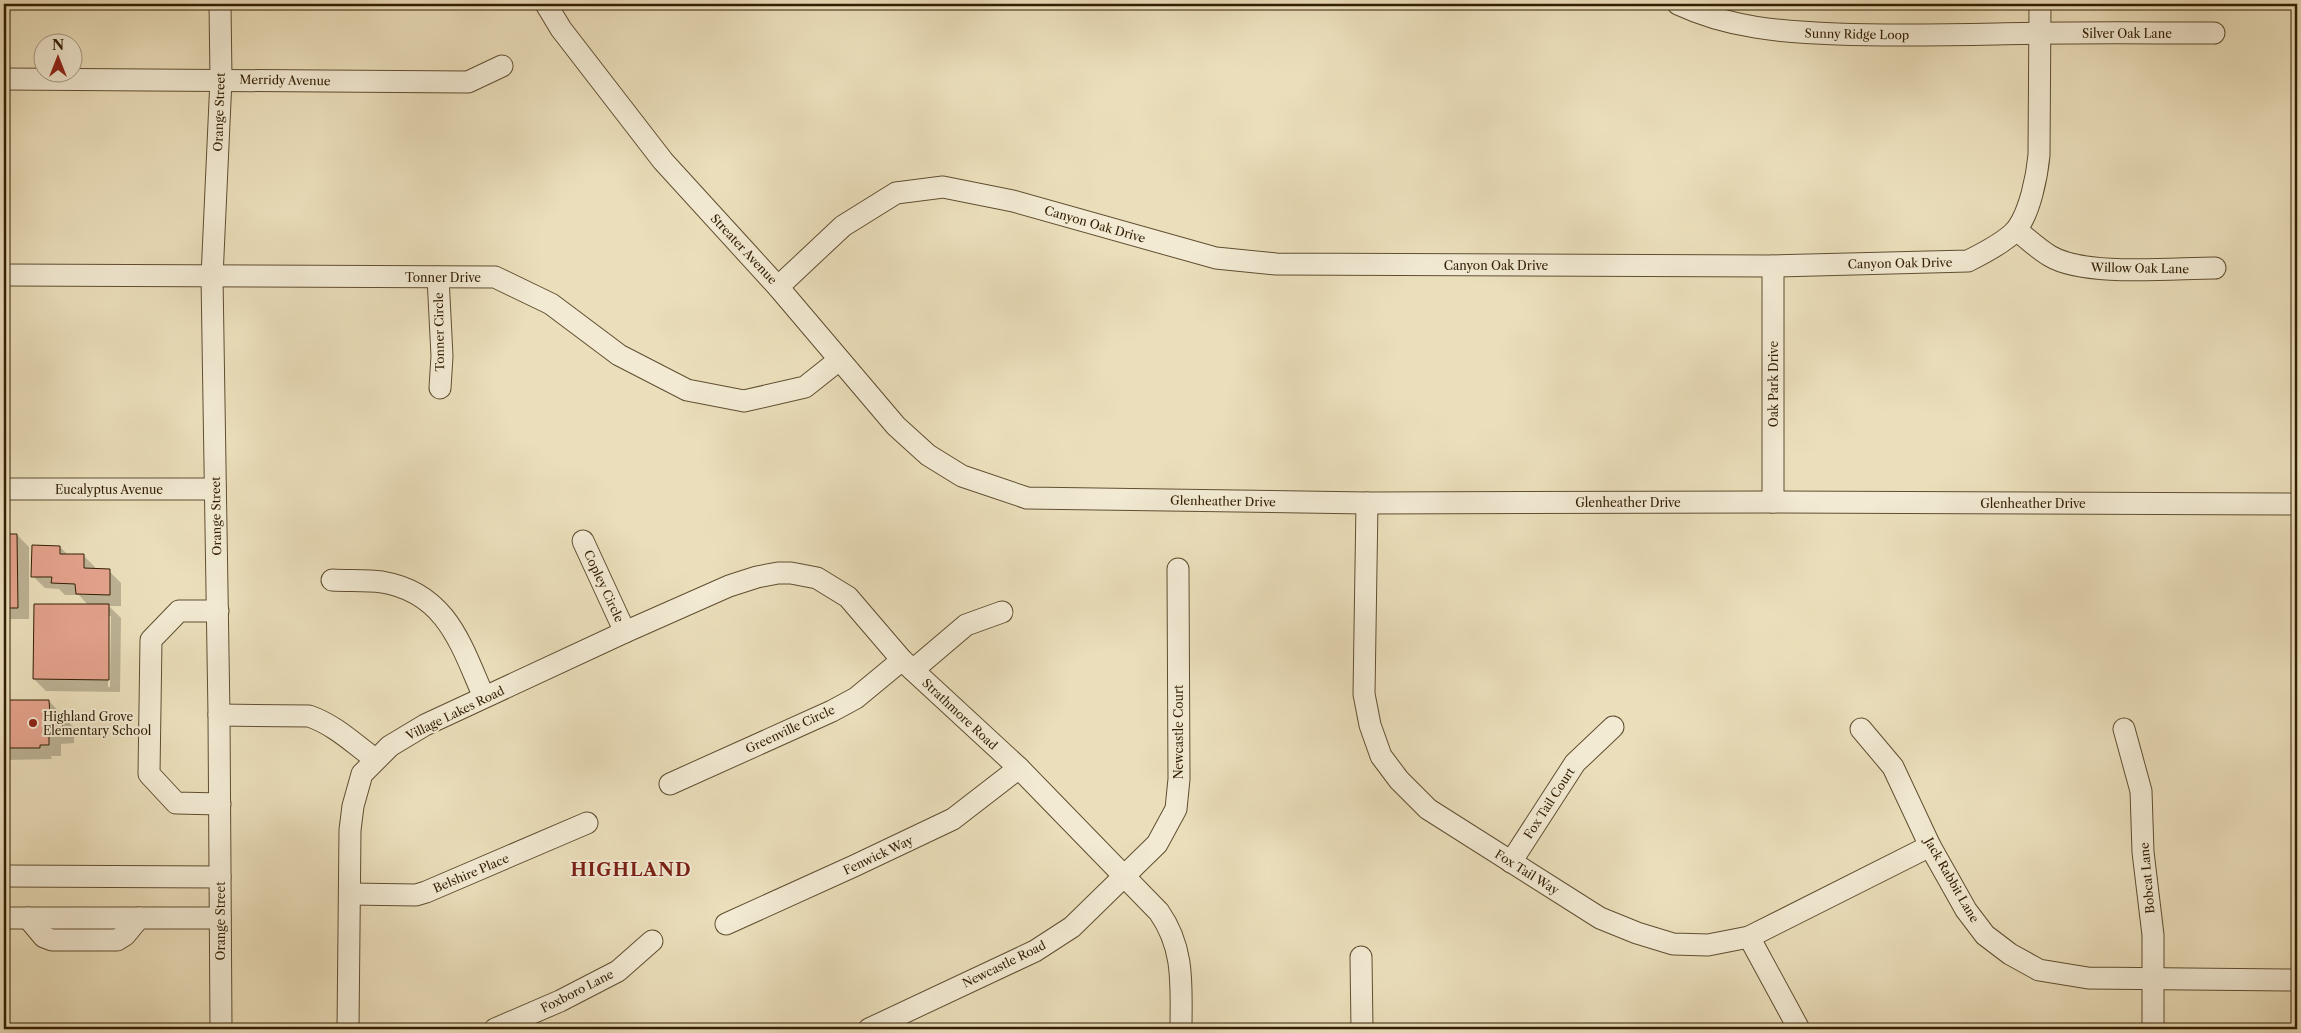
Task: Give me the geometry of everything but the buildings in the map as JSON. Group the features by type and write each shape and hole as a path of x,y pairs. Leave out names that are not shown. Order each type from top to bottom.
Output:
{"street":[{"name":"Orange Street","path":"220,4 221,79 212,277 218,611 221,1029"},
{"name":"Streater Avenue","path":"546,4 561,29 663,161 778,287 896,426 928,454 962,476"},
{"name":"Sunny Ridge Loop","path":"1678,4 1712,18 1748,27 1788,32 1886,36 2040,33"},
{"path":"2016,230 2037,180 2039,155 2040,4"},
{"name":"Silver Oak Lane","path":"2040,33 2214,33"},
{"name":"Merridy Avenue","path":"4,79 468,82 502,66"},
{"name":"Canyon Oak Drive","path":"778,287 843,226 896,193 943,187 1013,201 1216,258 1276,264 1773,266 1968,261 1988,250 2016,230"},
{"name":"Willow Oak Lane","path":"2016,230 2050,256 2070,265 2096,269 2215,268"},
{"name":"Oak Park Drive","path":"1773,266 1773,502"},
{"name":"Tonner Drive","path":"4,275 495,277 551,304 619,355 687,390 744,401 805,387 839,360"},
{"name":"Tonner Circle","path":"438,277 442,356 440,388"},
{"name":"Glenheather Drive","path":"962,476 1027,498 1367,503 2297,504"},
{"name":"Eucalyptus Avenue","path":"4,489 215,489"},
{"name":"Fox Tail Way","path":"1367,503 1364,694 1370,726 1382,756 1399,780 1428,808 1600,918 1636,933 1673,944 1708,945 1749,937 1930,846"},
{"name":"Copley Circle","path":"583,541 625,632"},
{"name":"Newcastle Court","path":"1125,877 1157,844 1176,809 1179,779 1178,569"},
{"name":"Strathmore Road","path":"625,632 729,586 757,577 778,573 791,573 817,578 848,597 907,665 1019,768 1159,912 1175,941 1179,955 1181,1029"},
{"path":"332,580 381,582 410,590 430,602 444,615 484,697"},
{"path":"218,611 179,611 150,640 149,774 176,803 220,804"},
{"name":"Greenville Circle","path":"670,784 832,711 856,698 966,625 1002,612"},
{"name":"Village Lakes Road","path":"348,1029 350,830 353,806 362,774 390,746 426,725 625,632"},
{"path":"219,715 309,716 323,721 340,731 375,759"},
{"name":"Fox Tail Court","path":"1511,862 1574,763 1613,728"},
{"name":"Jack Rabbit Lane","path":"1861,729 1893,766 1930,846 1966,910 1985,935 2010,954 2039,970 2065,976 2088,978 2297,980"},
{"name":"Bobcat Lane","path":"2124,729 2141,791 2143,852 2153,935 2153,1029"},
{"name":"Fenwick Way","path":"726,924 953,819 1019,768"},
{"name":"Belshire Place","path":"350,894 416,895 587,823"},
{"path":"4,876 220,877"},
{"name":"Newcastle Road","path":"870,1029 1035,951 1072,927 1125,877"},
{"path":"4,918 220,918"},
{"path":"1749,937 1799,1029"},
{"name":"Foxboro Lane","path":"495,1029 560,1001 618,971 652,941"},
{"path":"1361,957 1362,1029"}],"place":[{"name":"Highland Grove Elementary School","path":"33,723"}],"district":[{"name":"HIGHLAND","path":"631,870"}]}
